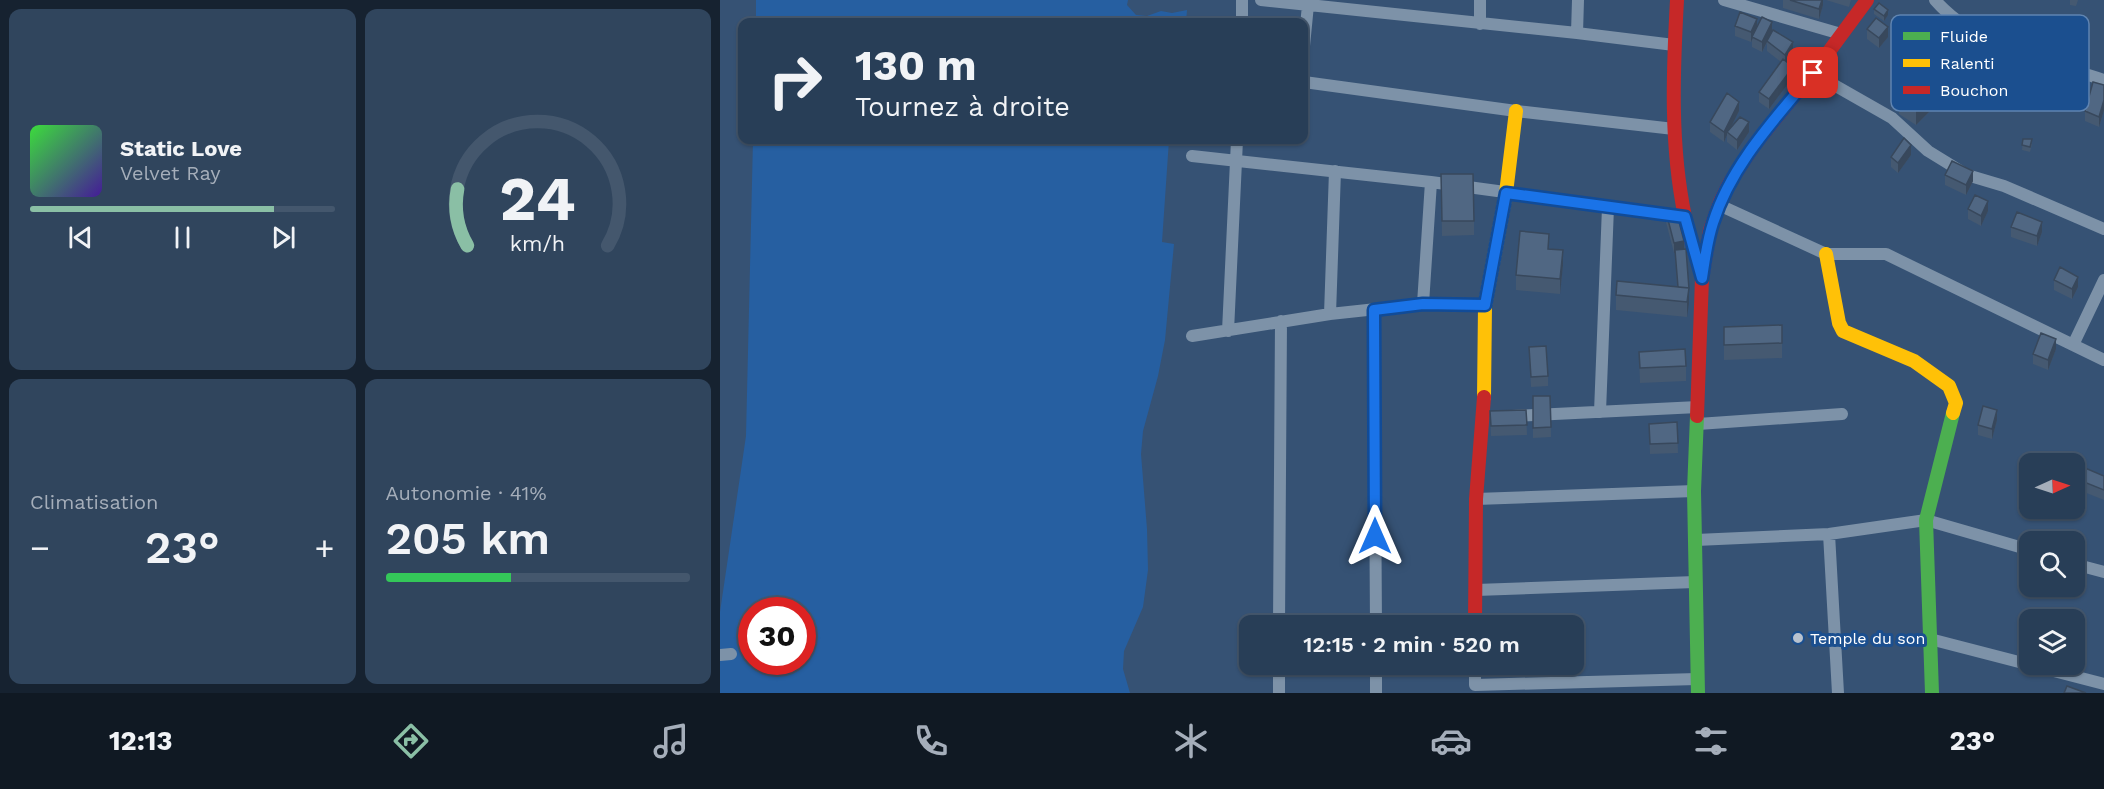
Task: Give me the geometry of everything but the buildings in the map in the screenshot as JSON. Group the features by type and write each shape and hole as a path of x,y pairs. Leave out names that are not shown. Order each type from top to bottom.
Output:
{"street":[{"path":"1242,0 1242,18"},
{"path":"1261,0 1674,45"},
{"path":"1390,0 1390,14"},
{"path":"1480,0 1480,24"},
{"path":"1577,33 1578,0"},
{"path":"1677,0 1674,45 1674,129 1685,217 1702,278"},
{"path":"1724,0 1841,34"},
{"path":"1475,675 1475,685 1697,686 1694,491 1702,278 1707,243 1719,205 1760,137 1813,73 1867,0"},
{"path":"1935,0 1949,15"},
{"path":"1307,18 1308,5"},
{"path":"1813,73 1892,118 1928,151 1967,176 2004,186 2104,229"},
{"path":"2089,75 2104,80"},
{"path":"1308,83 1516,111 1674,129"},
{"path":"1475,615 1476,499 1484,417 1485,305 1506,193 1516,111"},
{"path":"1228,331 1237,144"},
{"path":"1192,156 1431,182 1685,217"},
{"path":"1330,314 1335,171"},
{"path":"1423,304 1431,182"},
{"path":"1719,205 1826,254 1886,254 2104,360"},
{"path":"1600,412 1608,207"},
{"path":"1826,254 1839,323 1843,331 1914,361 1949,386 1956,403 1926,520 1932,693"},
{"path":"2073,345 2104,280"},
{"path":"1192,336 1330,314 1423,304 1485,305"},
{"path":"1374,310 1376,615"},
{"path":"1279,615 1281,321"},
{"path":"1484,417 1698,407"},
{"path":"1698,424 1842,414"},
{"path":"1476,499 1694,491"},
{"path":"1696,540 1829,534 1926,520 2019,547"},
{"path":"1829,534 1838,693"},
{"path":"2085,567 2104,572"},
{"path":"1476,590 1695,582"},
{"path":"1930,639 2104,684"},
{"path":"1279,675 1279,693"},
{"path":"1376,675 1376,693"}],"shaded area":[{"path":"756,0 1128,0 1127,5 1136,15 1147,16 1161,11 1172,13 1187,10 1186,18 756,18"},
{"path":"753,144 1169,144 1162,242 1174,244 1165,340 1143,431 1141,454 1148,570 1143,607 1124,651 1123,669 1130,693 720,693 720,612 746,436"}],"traffic: fast":[{"path":"1932,693 1926,520 1953,413"},
{"path":"1697,416 1694,491 1698,693"}],"traffic: slow":[{"path":"1484,397 1485,305 1506,193 1516,111"},
{"path":"1826,254 1839,323 1843,331 1914,361 1949,386 1956,403 1953,413"}],"traffic: jam":[{"path":"1677,0 1674,81 1677,163 1685,217 1700,270"},
{"path":"1697,416 1702,278 1710,230 1720,202 1755,144 1819,65 1867,0"},
{"path":"1475,615 1476,499 1484,397"}],"place":[{"name":"Temple du son","path":"1798,638"}],"route":[{"path":"1375,536 1374,310 1423,304 1485,305 1506,193 1685,217 1702,278 1707,243 1726,189 1760,137 1813,73"}]}
